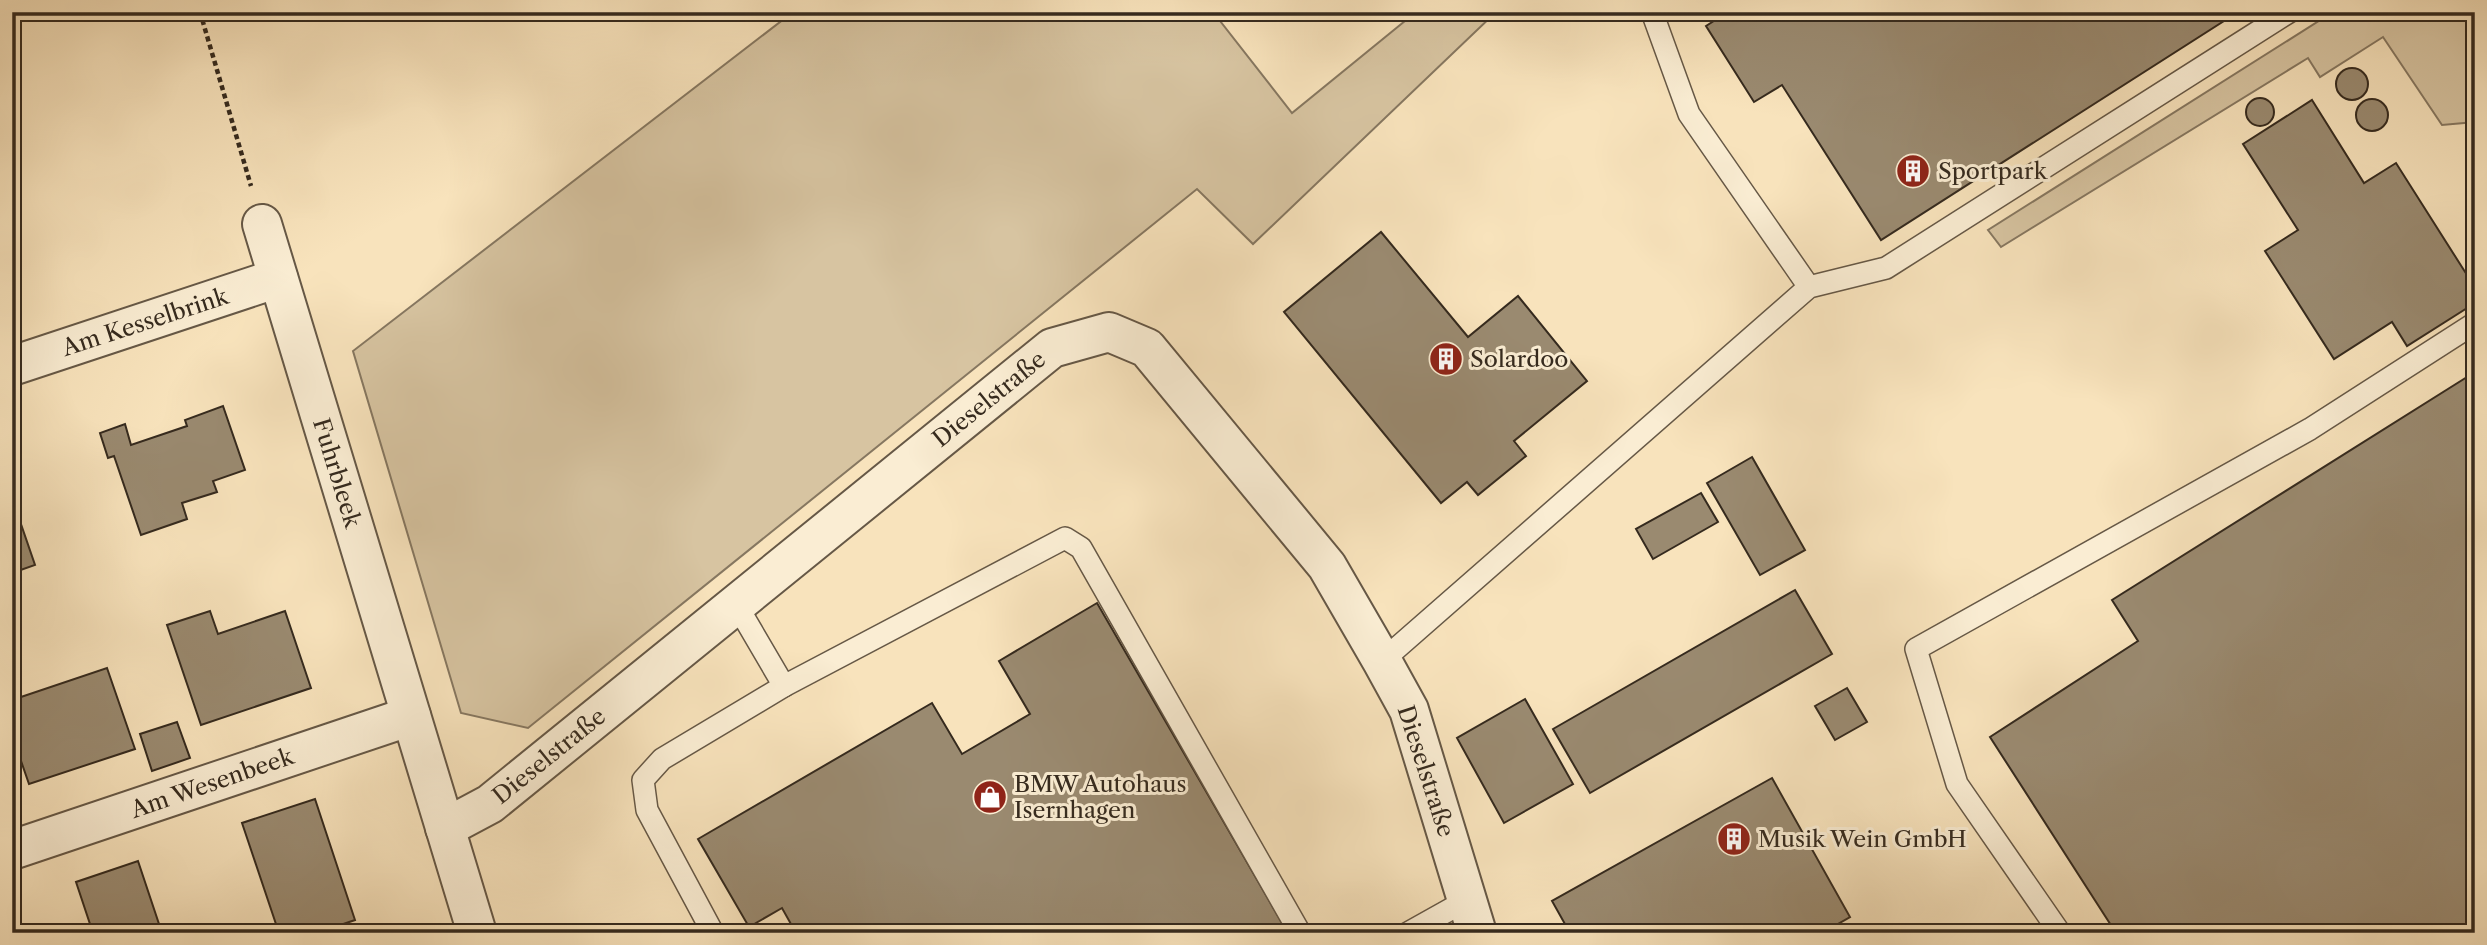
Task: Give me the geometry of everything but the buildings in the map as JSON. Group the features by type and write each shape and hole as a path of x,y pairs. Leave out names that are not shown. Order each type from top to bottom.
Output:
{"street":[{"name":"Fuhrbleek","path":"262,224 477,933"},
{"name":"Am Kesselbrink","path":"12,366 278,278"},
{"name":"Dieselstraße","path":"445,828 490,804 1052,348 1109,332 1147,348 1327,566 1409,710 1472,916"},
{"name":"Am Wesenbeek","path":"12,850 411,716"}],"lane":[{"path":"1652,12 1689,114 1809,287"},
{"path":"1382,661 1809,287 1886,268 2289,12"},
{"path":"2060,933 1957,784 1916,649 2310,429 2475,323"},
{"path":"713,933 647,810 643,780 662,759 784,686 1065,538 1081,548 1300,933"},
{"path":"736,604 784,686"},
{"path":"1408,933 1472,916"}],"path":[{"path":"200,12 262,224"}],"shaded area":[{"path":"793,12 1213,12 1292,113 1416,12 1496,12 1253,244 1197,189 528,728 461,713 353,351"},
{"path":"2333,12 2475,12 2475,122 2442,125 2383,37 2320,77 2308,58 2001,247 1988,230"}],"place":[{"name":"Sportpark","path":"1913,171"},
{"name":"Solardoo","path":"1446,359"},
{"name":"BMW Autohaus Isernhagen","path":"990,797"},
{"name":"Musik Wein GmbH","path":"1734,839"}]}
